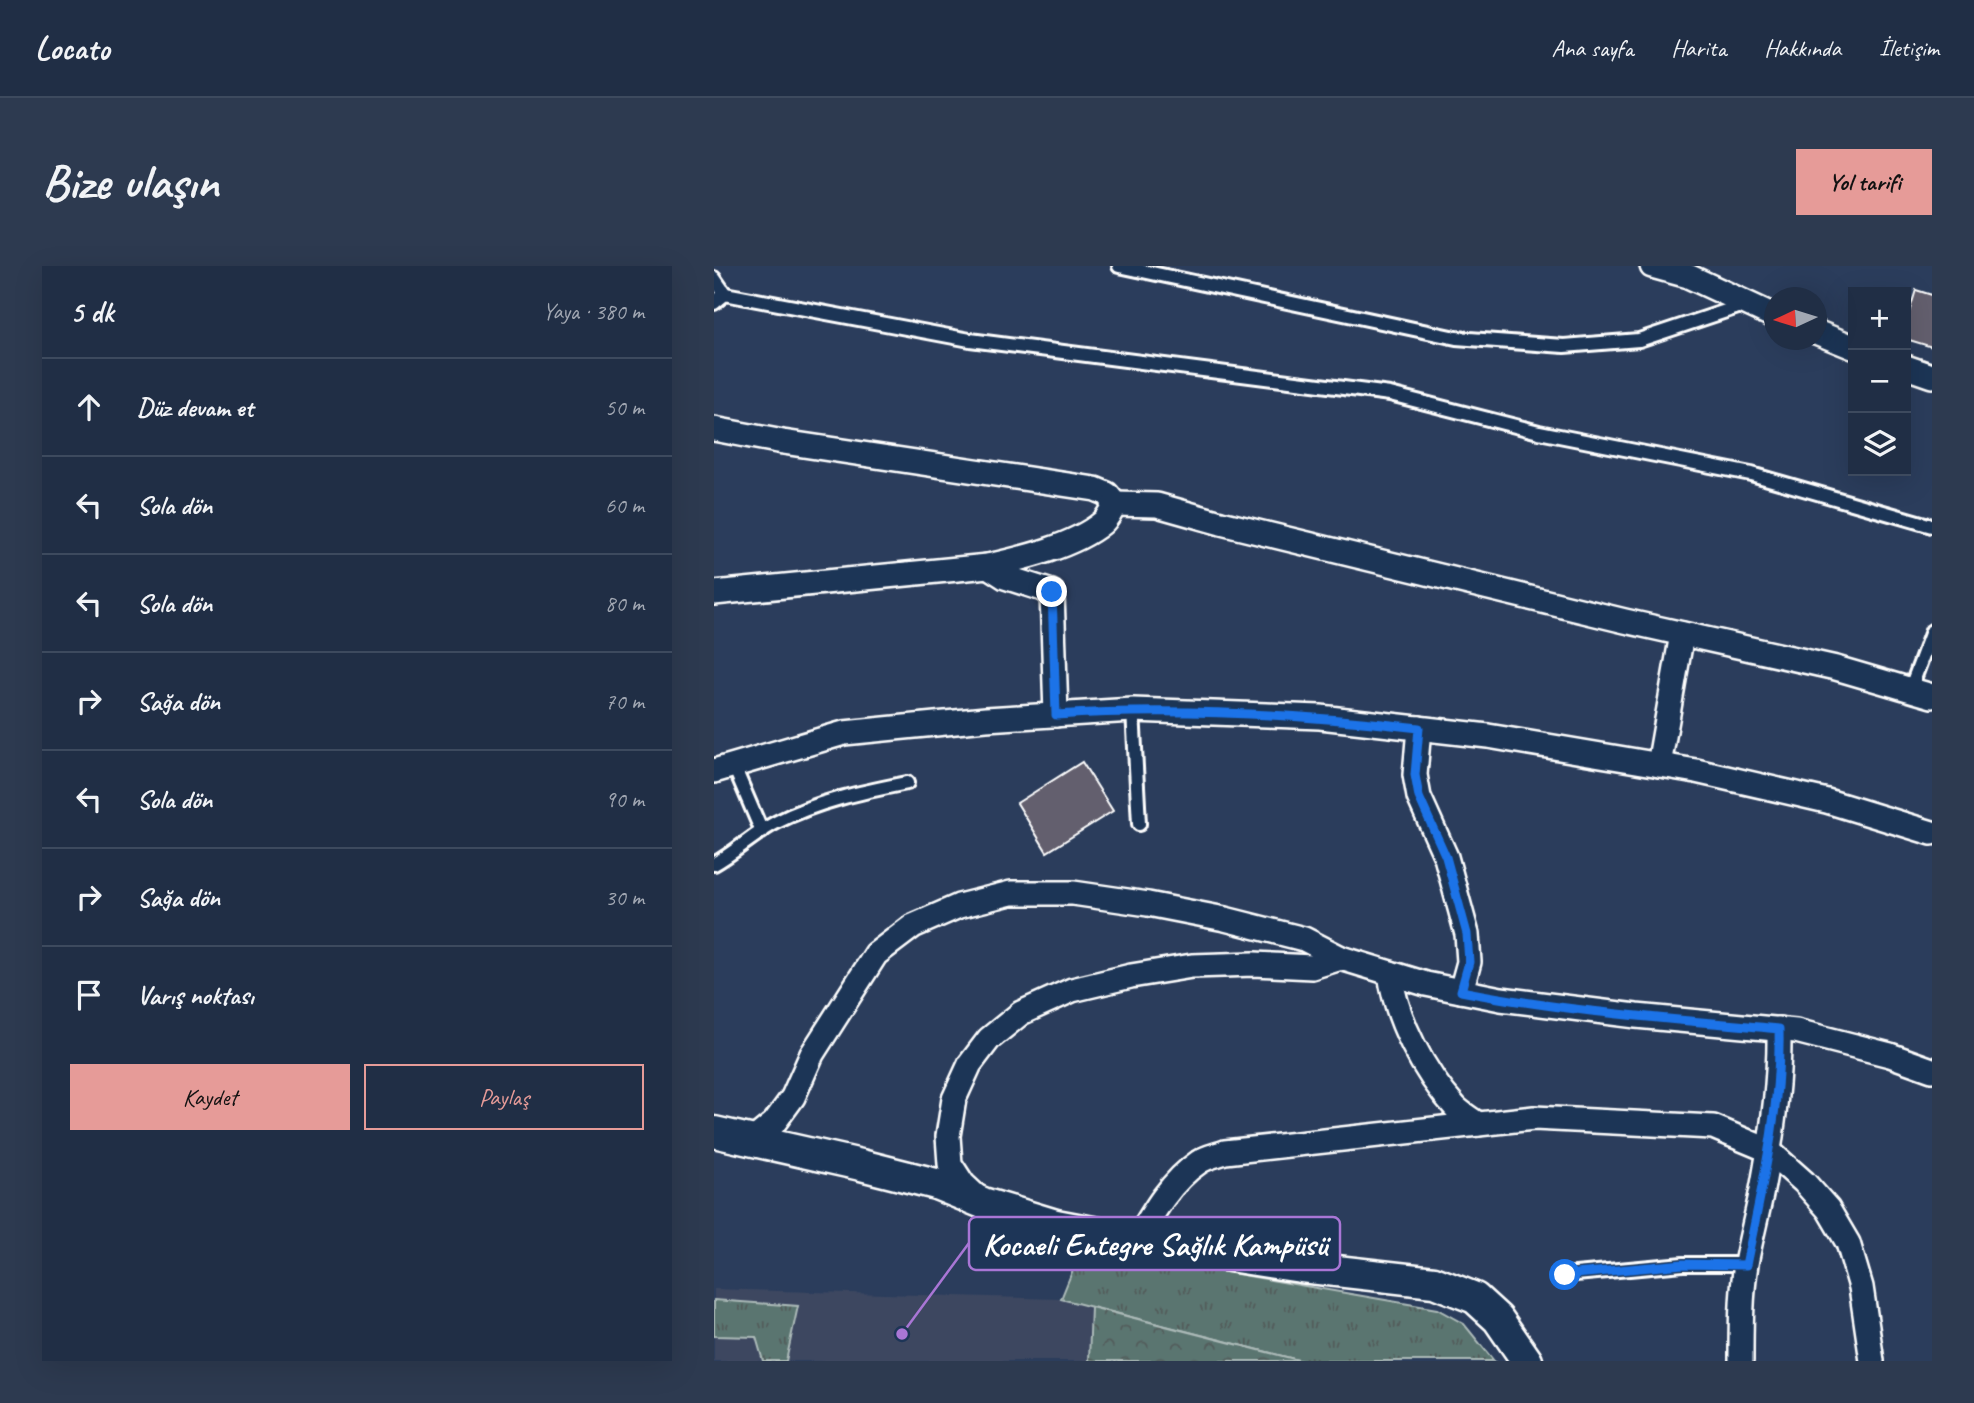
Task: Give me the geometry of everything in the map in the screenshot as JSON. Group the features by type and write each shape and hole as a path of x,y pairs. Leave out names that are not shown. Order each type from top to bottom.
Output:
{"street":[{"path":"1652,266 1688,276 1764,311"},
{"path":"1827,336 1848,345"},
{"path":"1911,369 1932,376"},
{"path":"714,429 783,442 1095,489 1107,494 1115,504 1157,505 1233,526 1682,634 1836,668 1921,693"},
{"path":"714,593 988,566 1021,559 1065,544 1104,522 1115,504"},
{"path":"988,566 1005,577 1052,592 1056,715"},
{"path":"1659,765 1682,634"},
{"path":"723,767 844,733 986,719 1133,710 1320,716 1488,736 1696,771 1827,802 1932,833"},
{"path":"1419,728 1415,775 1419,797 1446,857 1467,934 1469,962 1461,991"},
{"path":"753,1140 774,1123 793,1097 813,1054 876,954 914,926 959,906 1011,893 1073,893 1148,904 1225,919 1304,939 1341,958 1426,984 1501,999 1796,1031 1877,1052 1932,1070"},
{"path":"983,1203 963,1184 950,1164 948,1136 954,1099 970,1064 989,1040 1021,1013 1072,990 1131,975 1192,966 1254,964 1311,967 1341,958"},
{"path":"1390,972 1392,989 1411,1042 1457,1109 1478,1124"},
{"path":"1741,1361 1741,1315 1746,1265 1768,1150 1780,1067 1779,1029"},
{"path":"1137,1240 1164,1196 1184,1175 1200,1161 1225,1152 1534,1118 1713,1127 1768,1150 1804,1182 1828,1209 1848,1243 1861,1287 1872,1361"},
{"path":"714,1132 936,1184 983,1203 1056,1225 1301,1267 1434,1282 1475,1298 1498,1319 1527,1361"}],"lane":[{"path":"1119,266 1456,338 1564,346 1639,340 1748,304"},
{"path":"714,278 725,294 970,340 1390,394 1539,432 1751,474 1932,526"},
{"path":"714,303 725,294"},
{"path":"1921,693 1932,631"},
{"path":"1133,710 1139,824"},
{"path":"723,767 762,832"},
{"path":"714,864 775,823 812,807 855,793 907,783"},
{"path":"1565,1275 1683,1264 1746,1265"}],"shaded area":[{"path":"714,1289 1061,1299 1091,1307 1089,1361 714,1361"}],"green space":[{"path":"1082,1247 1437,1309 1464,1324 1494,1361 1302,1361 1061,1299"},
{"path":"714,1300 798,1306 786,1361 763,1361 756,1337 714,1336"},
{"path":"1091,1307 1302,1361 1089,1361"}],"building":[{"path":"1916,290 1932,295 1932,347 1911,341 1911,306"},
{"path":"1082,762 1113,811 1047,852 1017,803"}],"place":[{"name":"Kocaeli Entegre Sağlık Kampüsü","path":"902,1334"}],"route":[{"path":"1052,592 1056,715 1133,710 1320,716 1419,728 1415,775 1419,797 1446,857 1467,934 1469,962 1461,991 1501,999 1636,1016 1779,1029 1780,1067 1775,1105 1764,1178 1746,1265 1683,1264 1565,1275"}]}
